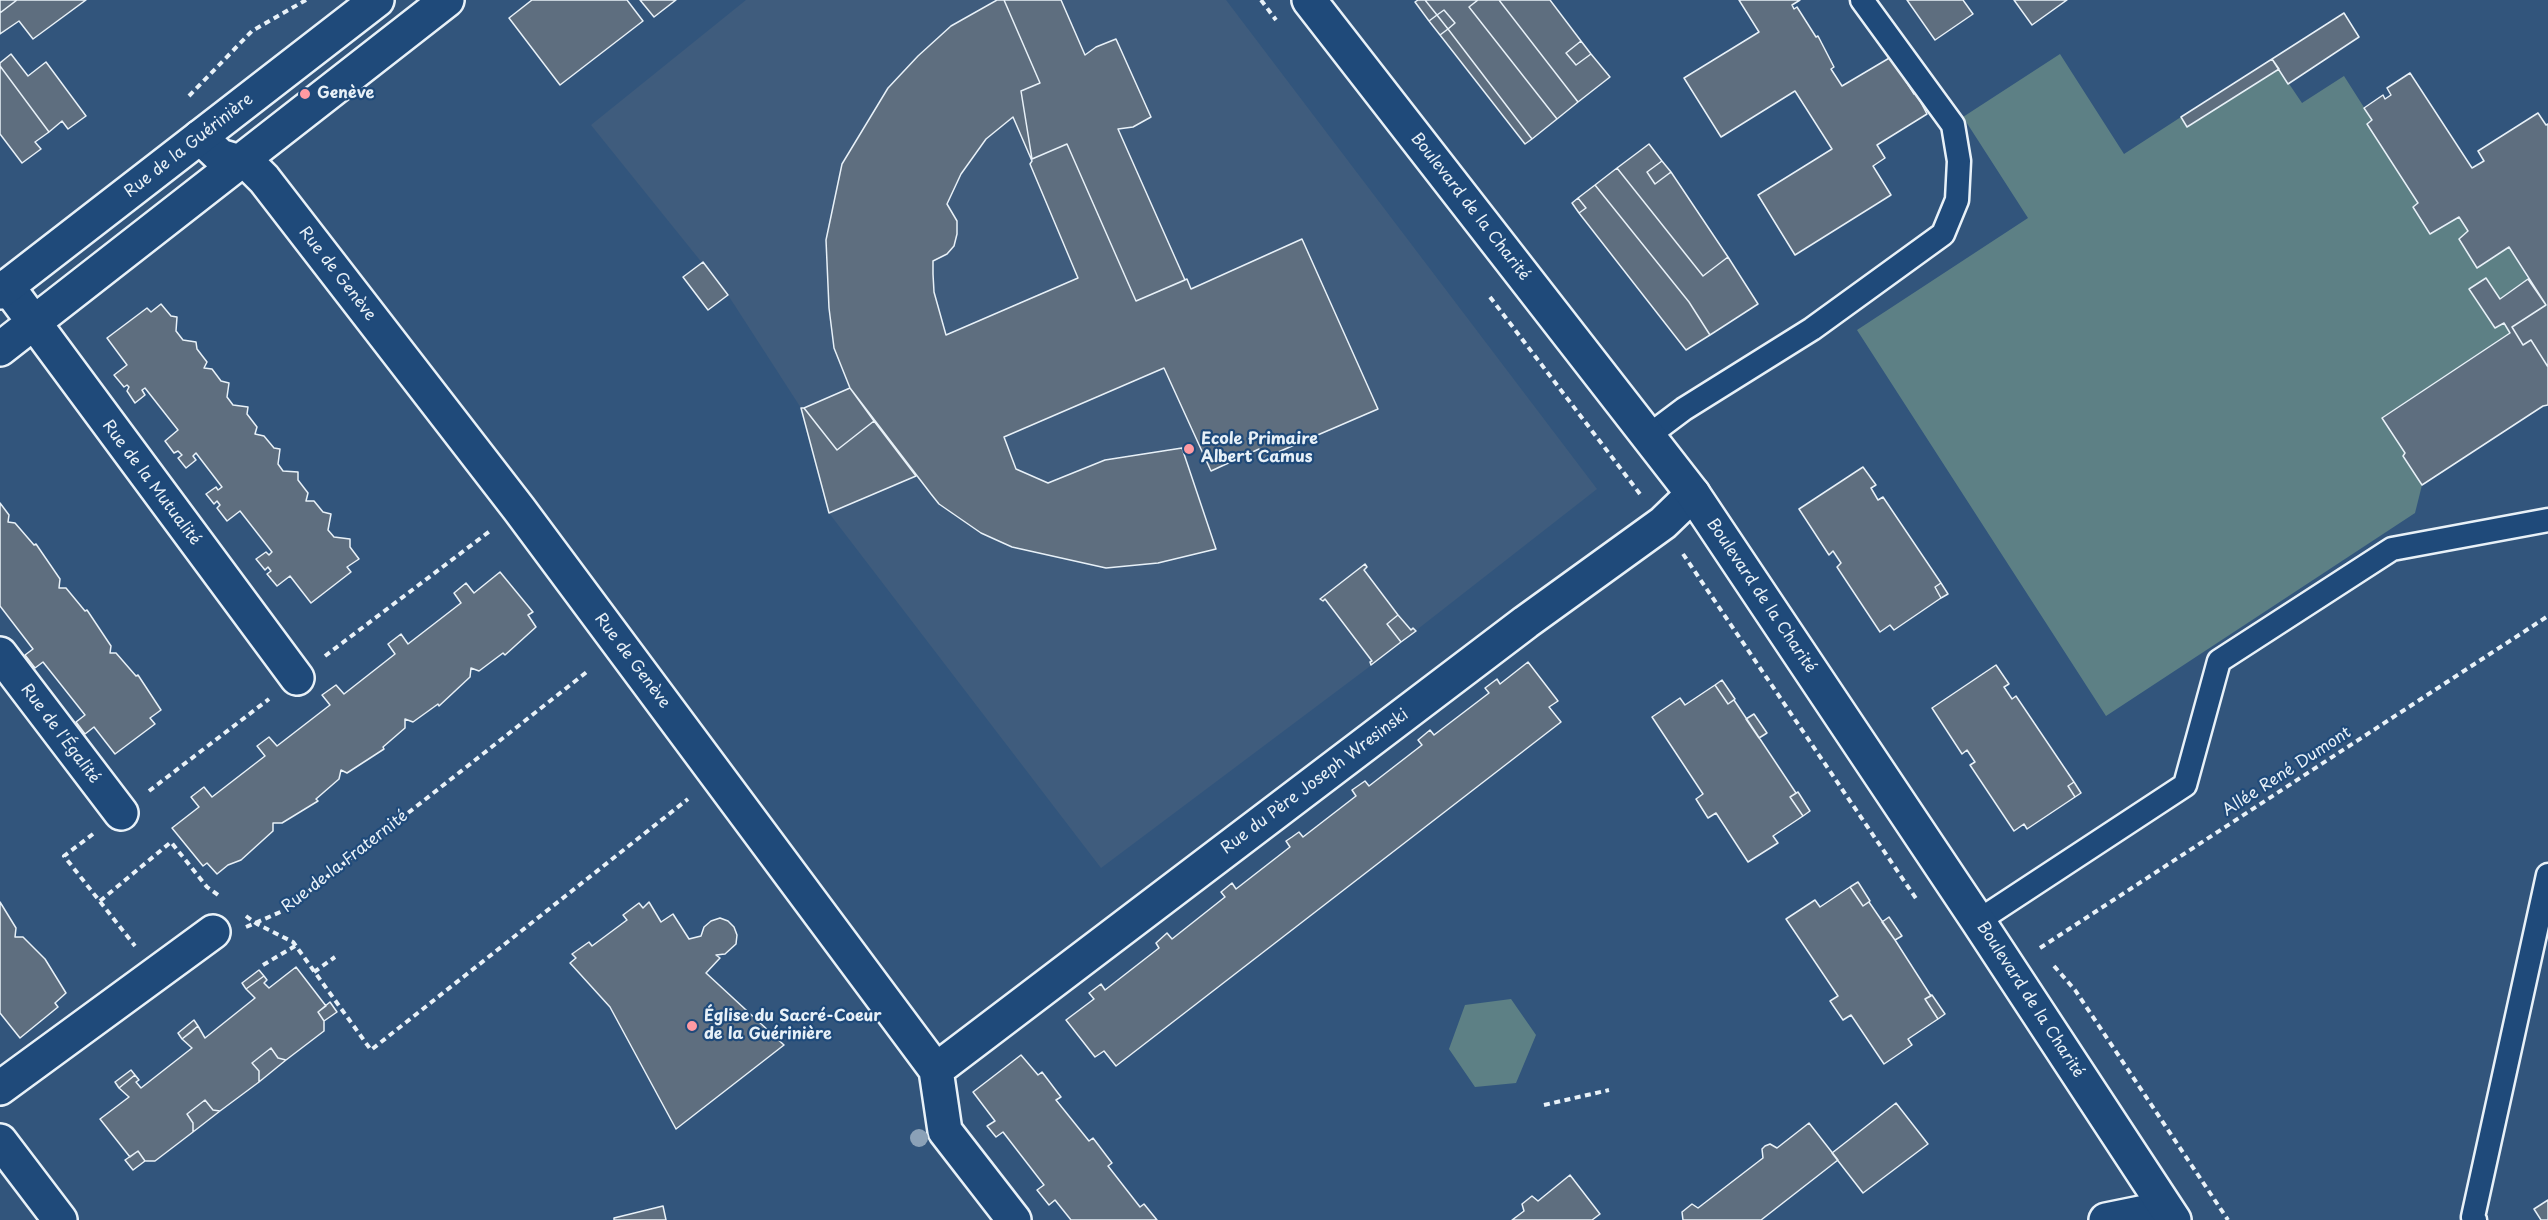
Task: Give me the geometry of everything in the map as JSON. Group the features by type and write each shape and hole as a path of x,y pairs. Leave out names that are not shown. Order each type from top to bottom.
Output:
{"street":[{"name":"Rue de la Guérinière","path":"4,289 377,0"},
{"path":"0,349 447,0"},
{"name":"Boulevard de la Charité","path":"1309,0 1693,494 1978,921 2169,1214"},
{"name":"Rue de Genève","path":"201,137 220,156 250,165 264,179 505,491 936,1070 945,1131 1014,1220"},
{"name":"Rue de la Mutualité","path":"4,289 33,323 297,678"},
{"name":"Rue du Père Joseph Wresinski","path":"936,1070 1526,622 1668,532 1693,494"},
{"name":"Rue de l'Égalité","path":"0,654 121,813"},
{"path":"0,1088 213,932"},
{"path":"0,1142 60,1220"},
{"path":"2106,1220 2169,1214"}],"lane":[{"path":"1648,436 1684,409 1812,329 1943,234 1957,200 1959,161 1953,125 1862,0"},
{"path":"1978,921 2185,785 2219,661 2392,549 2548,520"},
{"path":"2475,1220 2473,1217 2548,875"}],"path":[{"path":"186,98 204,83 252,31 306,0"},
{"path":"1261,0 1277,21"},
{"path":"1483,288 1668,532 1919,904"},
{"name":"Allée René Dumont","path":"2039,949 2548,616"},
{"name":"Rue de la Fraternité","path":"213,932 237,930 257,924 285,910 588,670"},
{"path":"240,912 257,924 292,942 371,1050 689,798"},
{"path":"121,813 64,856 157,973"},
{"path":"100,901 171,842 207,887 224,899"},
{"path":"263,965 295,946"},
{"path":"314,972 335,957"},
{"path":"1544,1105 1610,1090"},
{"path":"2158,1113 2228,1220"}],"shaded area":[{"name":"Ecole Primaire Albert Camus","path":"746,0 1226,0 1597,489 1373,664 1101,868 829,513 801,408 728,295 591,125"}],"green space":[{"path":"2060,54 2124,154 2181,117 2187,127 2279,69 2302,103 2344,76 2372,120 2418,203 2413,207 2430,234 2459,217 2468,231 2459,239 2477,268 2509,247 2528,279 2500,299 2486,278 2470,288 2495,328 2504,323 2510,333 2405,453 2422,485 2415,513 2106,716 1857,330 2028,218 1963,117"},
{"path":"1511,999 1536,1035 1516,1083 1475,1087 1449,1049 1465,1005"}],"building":[{"path":"0,0 17,0 0,13"},
{"path":"17,0 86,0 33,39 19,21 0,34 0,13"},
{"path":"532,0 627,0 643,21 560,85 509,18"},
{"path":"640,0 676,0 654,17"},
{"path":"997,0 1004,0 1040,83 1021,91 1032,159 1067,144 1136,301 1187,279 1191,289 1302,239 1378,409 1262,459 1259,449 1211,471 1164,368 1004,437 1016,469 1048,483 1105,460 1182,448 1216,549 1158,563 1106,568 1012,547 981,533 939,504 850,388 834,348 829,308 826,240 842,164 888,88 951,26","holes":["1013,117 1032,161 1030,164 1078,278 946,335 934,292 933,261 947,254 954,246 957,221 947,204 961,174 986,139"]},
{"path":"1004,0 1061,0 1085,55 1096,47 1116,39 1151,117 1133,127 1118,129 1185,280 1136,301 1067,144 1032,159 1021,91 1040,83"},
{"path":"1425,0 1437,15 1429,21 1415,2"},
{"path":"1425,0 1478,0 1469,7 1557,119 1532,139 1448,29 1455,23 1444,10 1437,15"},
{"path":"1478,0 1499,0 1578,102 1557,119 1469,7"},
{"path":"1499,0 1550,0 1581,41 1566,53 1576,65 1591,54 1610,77 1578,102"},
{"path":"1739,0 1800,0 1792,5 1794,9 1797,7 1816,37 1818,36 1834,67 1831,69 1842,86 1891,57 1914,94 1916,93 1927,114 1877,145 1885,158 1873,166 1891,195 1795,255 1758,195 1832,149 1795,91 1721,137 1684,78 1759,32"},
{"path":"1907,0 1963,0 1973,14 1935,40"},
{"path":"2014,0 2067,0 2032,25"},
{"path":"1444,10 1455,23 1448,29 1437,15"},
{"path":"2344,13 2359,37 2288,84 2272,59"},
{"path":"1437,15 1448,29 1440,35 1429,21"},
{"path":"1448,29 1532,139 1525,144 1440,35"},
{"path":"1581,41 1591,54 1576,65 1566,53"},
{"path":"11,54 28,76 46,62 86,116 68,129 62,121 49,132 0,66 0,63"},
{"path":"2272,59 2279,69 2187,127 2181,117"},
{"path":"0,66 49,132 35,142 41,149 22,163 0,134"},
{"path":"2410,73 2472,168 2484,161 2478,151 2538,113 2546,125 2548,124 2548,367 2531,340 2523,345 2512,327 2546,305 2509,247 2477,268 2459,239 2468,231 2459,217 2430,234 2413,207 2418,203 2367,124 2372,120 2364,108 2383,95 2385,99 2391,95 2387,88"},
{"path":"1649,144 1662,161 1647,172 1655,184 1671,172 1728,257 1703,276 1617,168"},
{"path":"1662,161 1671,172 1655,184 1647,172"},
{"path":"1617,168 1703,276 1728,257 1758,304 1710,335 1689,302 1595,185"},
{"path":"1595,185 1689,302 1710,335 1686,350 1579,213 1586,208 1578,198"},
{"path":"1578,198 1586,208 1579,213 1572,203"},
{"path":"703,262 728,295 708,310 683,277"},
{"path":"2486,278 2500,299 2528,279 2546,305 2512,327 2523,345 2531,340 2548,367 2548,405 2543,406 2422,485 2403,456 2405,453 2382,418 2510,333 2504,323 2495,328 2469,289"},
{"path":"161,304 171,316 177,317 176,331 183,340 196,342 197,349 207,362 204,368 212,369 221,381 229,383 227,397 233,405 248,407 247,414 257,427 255,434 264,436 274,448 280,449 278,464 283,471 298,472 298,480 308,493 306,501 314,501 323,512 331,514 328,530 334,537 350,539 350,547 359,559 347,567 351,572 311,603 290,576 277,586 267,574 271,571 268,567 265,570 256,559 266,552 269,555 272,552 240,511 227,521 217,508 220,505 217,501 214,504 206,494 216,487 218,490 222,487 196,453 193,456 196,460 186,468 178,458 182,455 178,451 174,453 165,441 178,430 145,388 142,390 145,395 135,403 127,391 129,387 127,385 124,387 114,375 127,365 107,338 147,308 151,312"},
{"path":"850,388 874,421 837,450 804,408"},
{"path":"801,408 804,408 837,450 874,421 916,476 829,513"},
{"path":"1863,467 1876,485 1871,488 1878,500 1883,497 1941,583 1935,587 1941,598 1894,630 1890,625 1880,632 1837,567 1841,563 1833,551 1829,555 1799,509"},
{"path":"0,503 9,515 8,522 15,523 34,545 36,544 60,579 59,588 66,588 85,611 87,610 111,646 110,653 116,653 136,676 138,675 161,710 150,718 155,724 115,754 94,727 85,734 76,722 85,715 43,662 35,668 25,655 33,649 0,606"},
{"path":"1365,564 1367,567 1364,570 1398,615 1387,624 1401,642 1371,665 1372,661 1325,599 1323,601 1320,599"},
{"path":"500,572 533,612 528,615 536,627 505,655 503,653 479,671 471,668 470,677 439,706 438,704 413,722 405,719 405,728 383,747 384,749 347,773 341,770 339,779 316,799 318,801 282,823 273,823 273,831 241,860 228,865 217,874 207,863 203,866 172,828 199,807 191,797 204,787 212,797 265,756 257,746 269,737 277,746 330,705 322,695 336,685 344,694 395,654 388,644 401,634 408,644 461,603 454,593 466,583 474,593"},
{"path":"1941,583 1948,594 1941,598 1935,587"},
{"path":"1398,615 1411,630 1413,628 1416,631 1401,642 1387,624"},
{"path":"1528,662 1558,701 1549,707 1561,722 1116,1066 1104,1051 1095,1057 1066,1020 1094,999 1089,993 1101,984 1105,990 1159,948 1156,943 1167,933 1172,939 1225,897 1221,892 1232,883 1236,889 1290,847 1286,841 1299,832 1303,837 1356,796 1352,790 1365,781 1369,786 1422,745 1418,740 1430,730 1434,735 1489,693 1485,688 1497,679 1500,684"},
{"path":"1996,665 2009,684 2004,687 2012,699 2016,696 2074,782 2068,786 2075,797 2027,829 2024,824 2014,831 1970,765 1975,762 1967,750 1962,754 1932,708"},
{"path":"1722,680 1735,699 1728,704 1715,685"},
{"path":"1715,685 1728,704 1734,700 1796,793 1790,797 1803,816 1773,836 1778,843 1748,862 1716,813 1708,818 1696,799 1703,794 1652,717 1680,698 1685,705"},
{"path":"1754,714 1767,733 1759,738 1746,719"},
{"path":"2074,782 2081,793 2075,797 2068,786"},
{"path":"1798,792 1810,811 1803,816 1790,797"},
{"path":"1858,882 1870,901 1863,906 1850,887"},
{"path":"1850,887 1863,906 1869,902 1895,940 1931,996 1925,999 1938,1019 1908,1039 1912,1045 1884,1064 1851,1015 1843,1020 1830,1001 1838,996 1786,919 1815,900 1820,907"},
{"path":"0,902 16,928 15,937 23,937 45,959 66,993 55,1003 58,1007 20,1038 0,1013"},
{"name":"Église du Sacré-Coeur de la Guérinière","path":"649,902 661,922 673,914 689,939 701,936 704,927 720,918 728,921 734,927 737,935 736,944 725,954 716,955 720,958 706,973 784,1045 676,1129 610,1007 570,963 576,958 572,954 589,942 592,946 627,920 623,915 639,903 643,908"},
{"path":"1889,917 1902,936 1895,940 1882,922"},
{"path":"296,967 326,1006 318,1012 324,1021 324,1031 286,1060 278,1058 271,1048 252,1063 259,1071 259,1082 220,1111 213,1110 205,1100 187,1114 193,1123 193,1132 155,1161 145,1161 138,1151 130,1157 100,1119 129,1097 119,1088 135,1075 139,1080 136,1082 141,1088 192,1048 182,1039 198,1026 205,1038 255,998 246,989 264,976 267,980 264,983 269,988"},
{"path":"259,970 264,976 246,989 242,983"},
{"path":"1932,995 1945,1014 1938,1019 1925,999"},
{"path":"330,1002 337,1012 324,1021 318,1012"},
{"path":"194,1020 198,1026 182,1039 178,1033"},
{"path":"271,1048 278,1058 286,1060 259,1082 259,1071 252,1063"},
{"path":"1021,1055 1038,1075 1042,1072 1061,1097 1056,1100 1089,1141 1093,1138 1112,1163 1108,1166 1140,1207 1144,1204 1157,1220 1071,1220 1055,1200 1049,1205 1037,1190 1044,1185 1003,1132 996,1137 987,1126 995,1121 973,1092"},
{"path":"131,1070 135,1075 119,1088 115,1082"},
{"path":"205,1100 213,1110 220,1111 193,1132 193,1123 187,1114"},
{"path":"1896,1103 1928,1144 1863,1193 1832,1153"},
{"path":"1809,1123 1838,1160 1761,1220 1683,1220 1682,1212 1692,1204 1698,1208 1763,1158 1762,1149 1765,1146 1770,1144 1777,1148"},
{"path":"138,1151 145,1161 133,1170 125,1160"},
{"path":"1570,1175 1600,1214 1592,1220 1512,1220 1524,1211 1522,1204 1532,1196 1538,1201"},
{"path":"2548,1200 2548,1220 2541,1220 2534,1209"},
{"path":"663,1206 666,1220 614,1220 614,1218"}],"place":[{"name":"Genève","path":"305,94"},
{"name":"Ecole Primaire Albert Camus","path":"1189,449"},
{"name":"Église du Sacré-Coeur de la Guérinière","path":"692,1026"}]}
